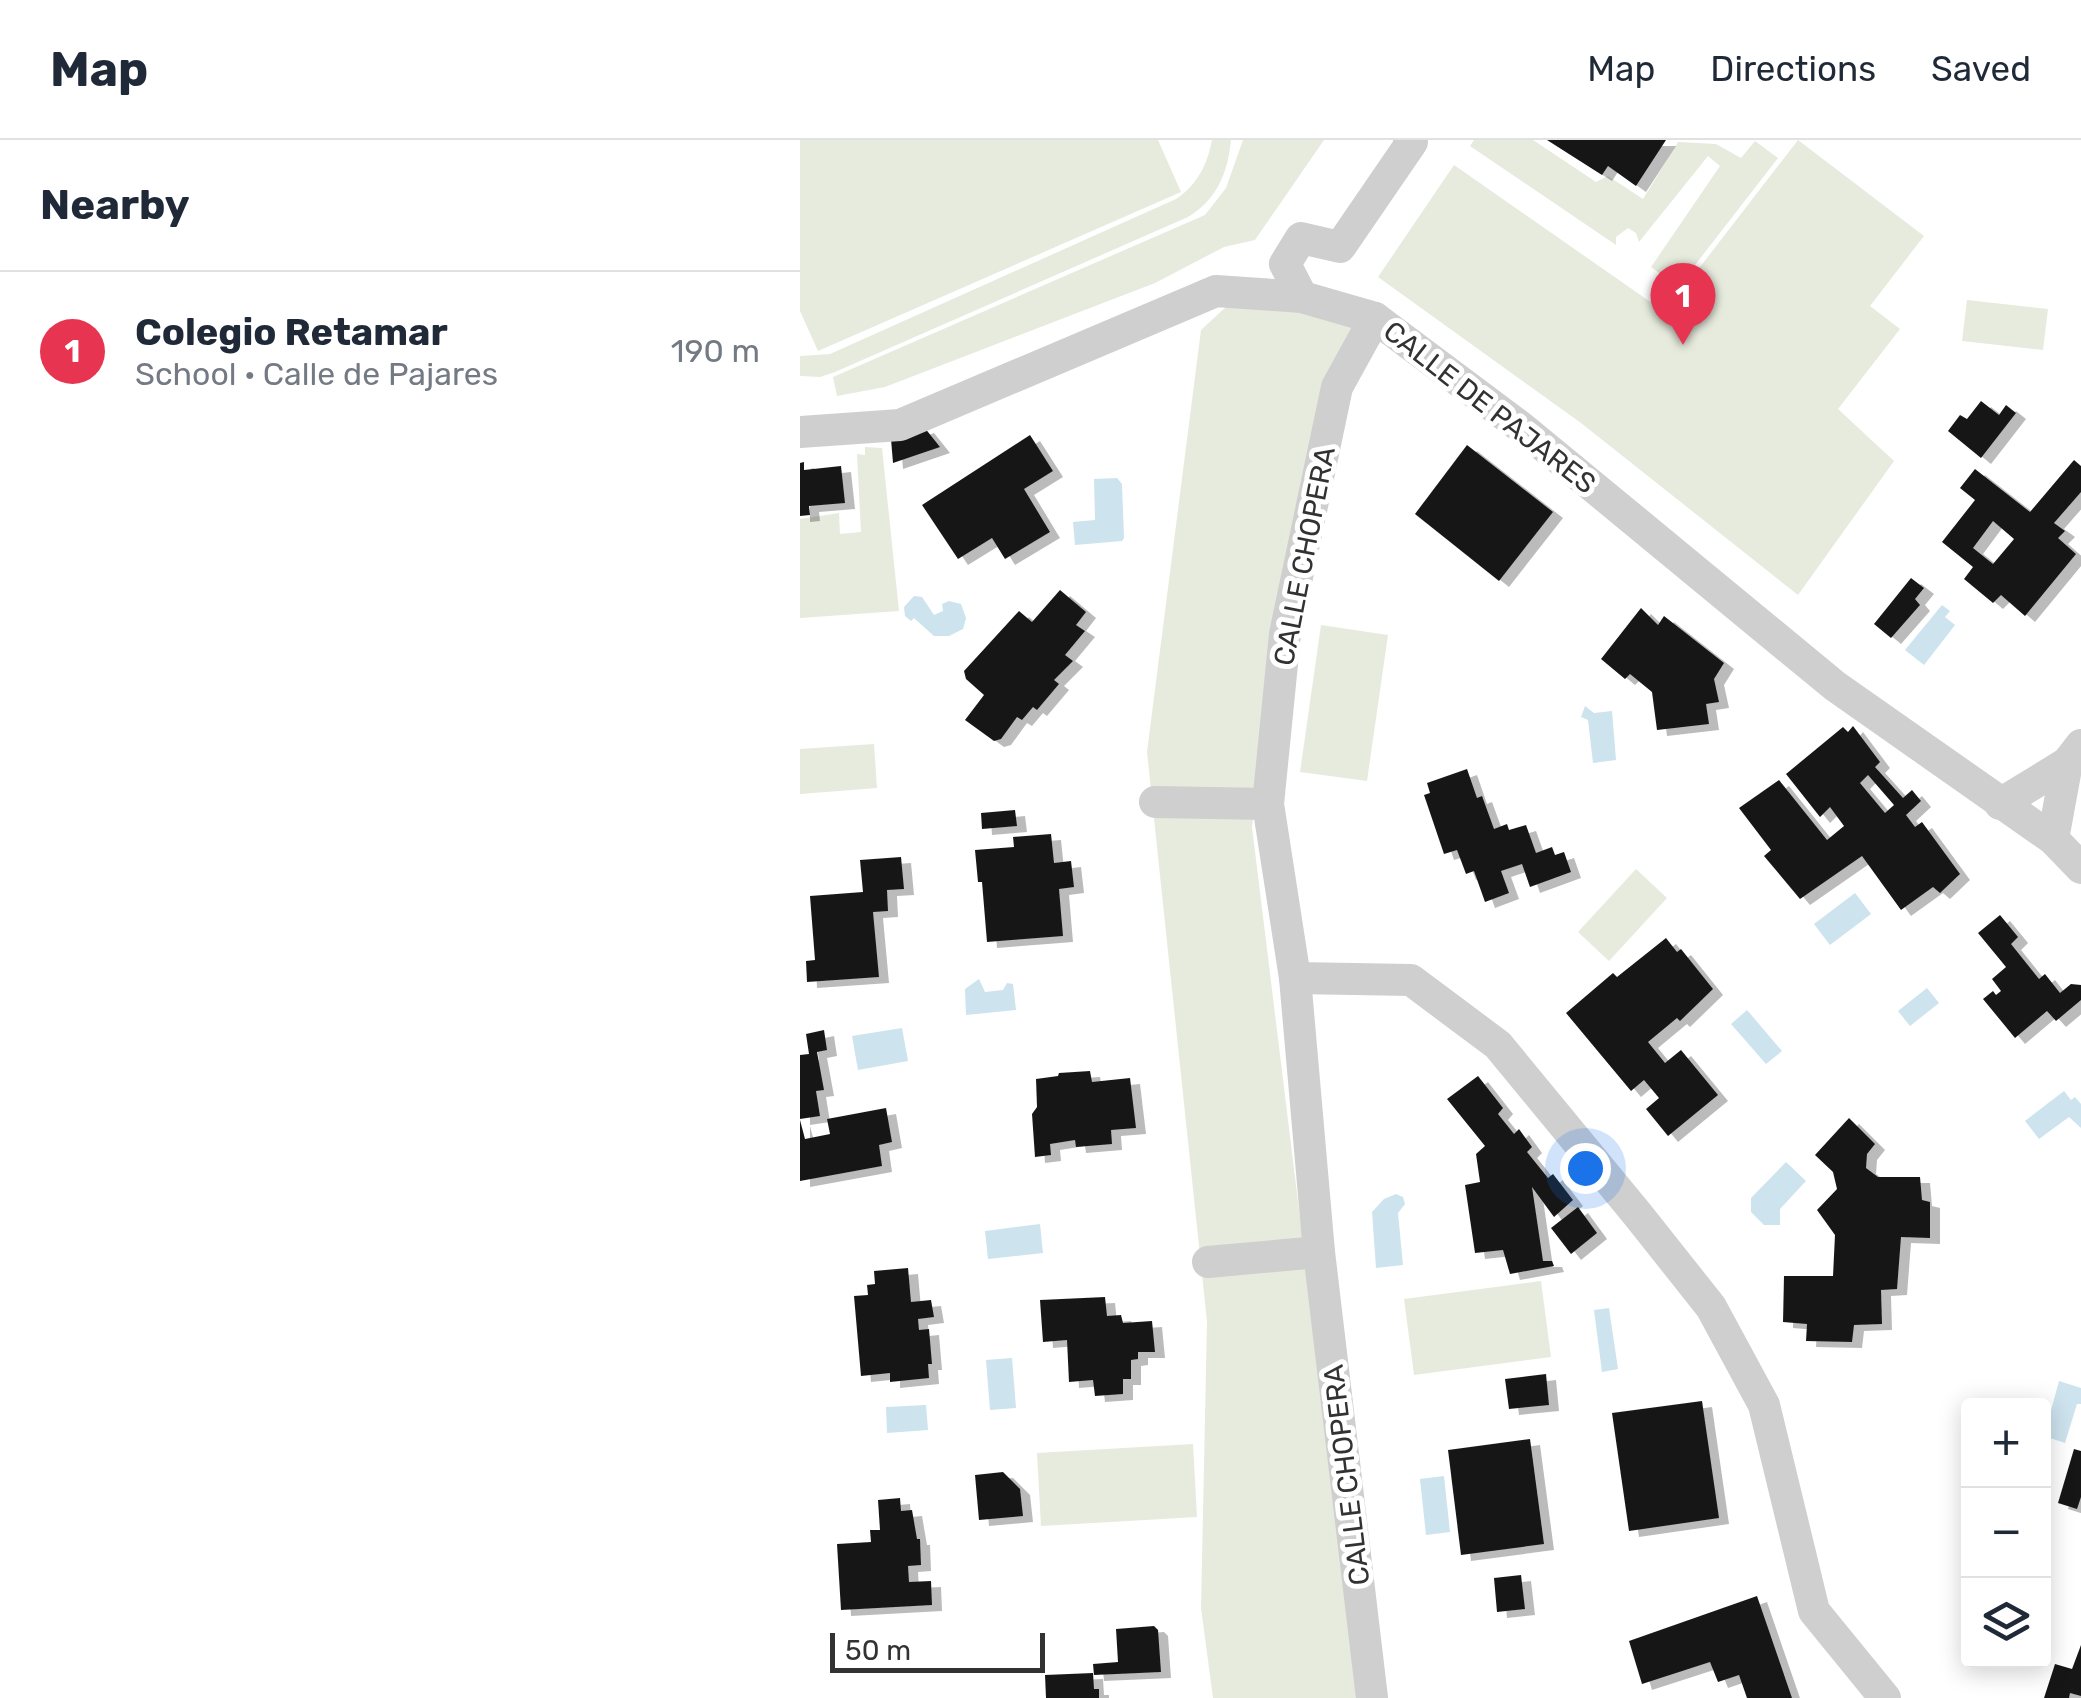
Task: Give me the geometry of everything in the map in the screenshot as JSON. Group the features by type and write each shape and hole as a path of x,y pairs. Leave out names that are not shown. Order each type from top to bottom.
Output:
{"street":[{"path":"1302,297 1286,264 1301,238 1340,246 1410,140"},
{"name":"CALLE DE PAJARES","path":"800,432 900,425 1216,291 1302,297 1375,318 1522,428 1835,686 2053,839 2081,868"},
{"name":"CALLE CHOPERA","path":"1372,1698 1319,1252 1295,978 1268,804 1285,634 1337,387 1375,318"},
{"path":"2000,804 2074,754"},
{"path":"2053,839 2074,754"},
{"path":"1155,802 1268,804"},
{"path":"1295,978 1411,980 1498,1045 1638,1215 1711,1307 1764,1404 1814,1611 1885,1698"},
{"path":"1208,1262 1319,1252"}],"shaded area":[{"path":"800,140 1158,140 1181,192 818,351 800,311"},
{"path":"1212,140 1231,140 1227,163 1214,194 1188,217 835,372 820,377 800,376 800,356 830,354 1176,199 1200,173"},
{"path":"1243,140 1324,140 1255,240 1224,247 1155,283 885,387 837,396 833,377 1205,215 1226,188"},
{"path":"1474,140 1533,140 1596,182 1608,176 1643,199 1678,142 1716,144 1741,158 1755,141 1778,158 1678,287 1651,267 1720,166 1708,156 1639,242 1636,233 1628,228 1616,237 1616,245 1470,146"},
{"path":"1798,140 1924,236 1870,306 1900,329 1838,409 1894,461 1798,595 1581,423 1378,277 1454,165 1662,310 1683,289"},
{"path":"1967,300 2048,309 2043,350 1962,341"},
{"path":"1227,306 1322,313 1354,329 1280,618 1252,827 1359,1698 1213,1698 1201,1608 1207,1322 1147,752 1201,330"},
{"path":"865,447 882,448 899,611 800,618 800,519 839,513 840,534 861,532 857,454 865,455"},
{"path":"1321,625 1388,635 1367,781 1300,772"},
{"path":"874,744 877,788 800,794 800,749"},
{"path":"1636,869 1667,898 1609,961 1578,932"},
{"path":"1541,1281 1551,1357 1414,1375 1404,1299"},
{"path":"1193,1444 1197,1517 1041,1526 1037,1453"}],"water":[{"path":"1117,478 1122,484 1124,538 1075,545 1073,522 1095,520 1094,479"},
{"path":"914,596 922,597 934,615 943,611 942,604 949,601 961,604 966,618 963,629 949,636 934,636 914,618 911,621 905,616 904,607"},
{"path":"1942,605 1950,611 1945,617 1955,625 1924,665 1905,650"},
{"path":"1585,706 1594,713 1612,711 1616,760 1593,763 1588,720 1581,717"},
{"path":"1855,893 1871,914 1830,945 1814,924"},
{"path":"979,979 985,992 1003,990 1007,983 1013,984 1016,1010 966,1015 965,989"},
{"path":"1927,988 1939,1003 1910,1026 1898,1011"},
{"path":"1747,1010 1782,1051 1766,1064 1731,1024"},
{"path":"902,1028 908,1061 858,1070 852,1036"},
{"path":"2064,1091 2081,1104 2081,1128 2069,1117 2039,1139 2025,1121"},
{"path":"1786,1162 1806,1181 1780,1209 1780,1225 1764,1225 1751,1212 1751,1198"},
{"path":"1396,1194 1403,1197 1405,1204 1398,1213 1403,1265 1376,1268 1372,1212 1384,1199"},
{"path":"1040,1224 1043,1253 988,1259 985,1231"},
{"path":"1609,1308 1618,1369 1602,1372 1594,1310"},
{"path":"1012,1358 1016,1408 990,1410 986,1360"},
{"path":"2059,1381 2081,1388 2081,1404 2077,1404 2065,1443 2051,1438 2051,1410"},
{"path":"926,1405 928,1430 887,1433 886,1407"},
{"path":"1444,1476 1450,1532 1426,1535 1420,1479"}],"building":[{"path":"1547,140 1666,140 1636,186 1608,166 1602,175"},
{"path":"1981,401 1999,415 2006,405 2016,413 1981,458 1948,431 1960,415 1967,419"},
{"path":"924,427 940,447 893,463 891,439"},
{"path":"1030,435 1053,471 1024,489 1050,532 1005,559 992,538 958,559 922,505"},
{"path":"1467,445 1553,512 1499,581 1415,514"},
{"path":"2074,460 2081,466 2081,492 2054,523 2065,531 2058,538 2076,554 2025,616 2001,595 1993,603 1964,579 1973,567 1942,542 1975,500 1960,488 1975,469 2030,512","holes":["1993,521 2014,539 1993,564 1973,548"]},
{"path":"804,462 804,470 841,466 845,503 809,506 810,515 800,516 800,463"},
{"path":"1911,578 1924,588 1915,599 1920,605 1891,638 1874,624"},
{"path":"1060,590 1086,612 1076,625 1085,631 1065,655 1073,661 1054,680 1059,684 1037,710 1033,707 1022,720 1017,717 1001,739 994,741 965,720 984,695 966,679 964,671 1019,611 1032,622"},
{"path":"1641,608 1658,625 1664,616 1724,663 1714,679 1719,702 1706,704 1709,724 1657,730 1652,692 1630,674 1625,679 1601,659"},
{"path":"1853,726 1880,762 1875,767 1903,798 1912,790 1921,801 1906,815 1915,827 1922,822 1960,874 1940,893 1933,887 1901,910 1862,856 1800,899 1764,856 1771,850 1739,808 1779,780 1827,840 1844,826 1830,807 1820,817 1786,774 1843,727 1848,732","holes":["1868,775 1894,805 1885,813 1860,783"]},
{"path":"1467,769 1494,829 1507,824 1509,830 1526,825 1536,853 1552,847 1555,855 1564,852 1571,872 1530,887 1522,864 1501,871 1509,893 1485,902 1474,871 1466,874 1457,850 1444,854 1424,795 1430,793 1427,783"},
{"path":"1015,810 1017,826 982,829 981,813"},
{"path":"1051,834 1054,863 1071,861 1074,887 1059,889 1063,936 987,942 975,850 1014,847 1013,837"},
{"path":"901,857 904,889 887,890 888,911 873,912 879,977 807,982 806,961 815,960 810,896 863,892 860,860"},
{"path":"2000,915 2018,937 2011,944 2039,979 2045,974 2060,993 2071,984 2081,985 2081,1000 2056,1021 2047,1011 2015,1038 1983,999 1993,991 1996,995 2001,991 1992,979 2006,967 1978,933"},
{"path":"1666,938 1677,952 1681,949 1713,989 1680,1021 1677,1018 1648,1042 1665,1063 1681,1050 1718,1095 1668,1136 1646,1109 1659,1098 1644,1080 1631,1091 1566,1013 1613,973 1617,977"},
{"path":"824,1030 827,1050 817,1052 824,1090 816,1091 820,1116 800,1119 800,1055 809,1054 806,1034"},
{"path":"1090,1071 1092,1082 1130,1078 1136,1128 1111,1130 1112,1144 1076,1147 1075,1140 1050,1144 1051,1155 1035,1157 1032,1114 1037,1107 1036,1079"},
{"path":"1478,1076 1503,1108 1498,1114 1514,1134 1519,1129 1532,1147 1527,1152 1548,1178 1553,1174 1573,1200 1554,1217 1532,1187 1543,1261 1552,1261 1554,1266 1510,1274 1503,1250 1475,1253 1465,1185 1480,1182 1476,1154 1485,1146 1447,1099"},
{"path":"886,1108 892,1142 879,1145 882,1166 800,1181 800,1120 805,1139 830,1134 827,1119"},
{"path":"1849,1118 1875,1144 1867,1154 1866,1168 1878,1177 1920,1177 1922,1200 1930,1202 1930,1238 1901,1237 1897,1289 1881,1290 1882,1324 1854,1325 1852,1342 1806,1341 1807,1324 1783,1322 1784,1276 1833,1276 1835,1235 1817,1210 1837,1189 1833,1172 1815,1155"},
{"path":"1578,1207 1597,1233 1571,1254 1551,1228"},
{"path":"908,1268 911,1302 931,1300 934,1317 918,1319 919,1330 929,1329 929,1378 890,1382 890,1373 861,1376 854,1296 868,1295 867,1285 875,1284 874,1271"},
{"path":"1105,1297 1107,1316 1121,1315 1123,1323 1152,1321 1155,1352 1138,1352 1138,1359 1131,1360 1131,1379 1123,1379 1123,1394 1095,1396 1093,1380 1069,1382 1067,1340 1043,1342 1040,1300"},
{"path":"1546,1374 1549,1405 1509,1409 1505,1379"},
{"path":"1702,1401 1719,1518 1629,1531 1612,1413"},
{"path":"1530,1439 1544,1544 1461,1555 1448,1450"},
{"path":"2074,1449 2081,1451 2081,1497 2077,1509 2058,1503"},
{"path":"1003,1472 1020,1489 1023,1516 979,1520 975,1475"},
{"path":"900,1498 901,1511 912,1510 920,1539 921,1565 908,1566 909,1582 931,1581 932,1605 841,1610 837,1544 871,1542 870,1530 880,1530 878,1500"},
{"path":"1521,1575 1525,1609 1497,1612 1494,1578"},
{"path":"1757,1596 1792,1698 1747,1698 1739,1675 1718,1682 1710,1662 1642,1684 1629,1641"},
{"path":"1154,1626 1158,1630 1161,1672 1094,1675 1093,1664 1118,1662 1116,1629"},
{"path":"2081,1645 2081,1696 2070,1693 2069,1698 2044,1698 2055,1664 2072,1669"},
{"path":"1093,1673 1099,1698 1046,1698 1045,1675"}],"place":[{"name":"Colegio Retamar","path":"1683,345"}]}
